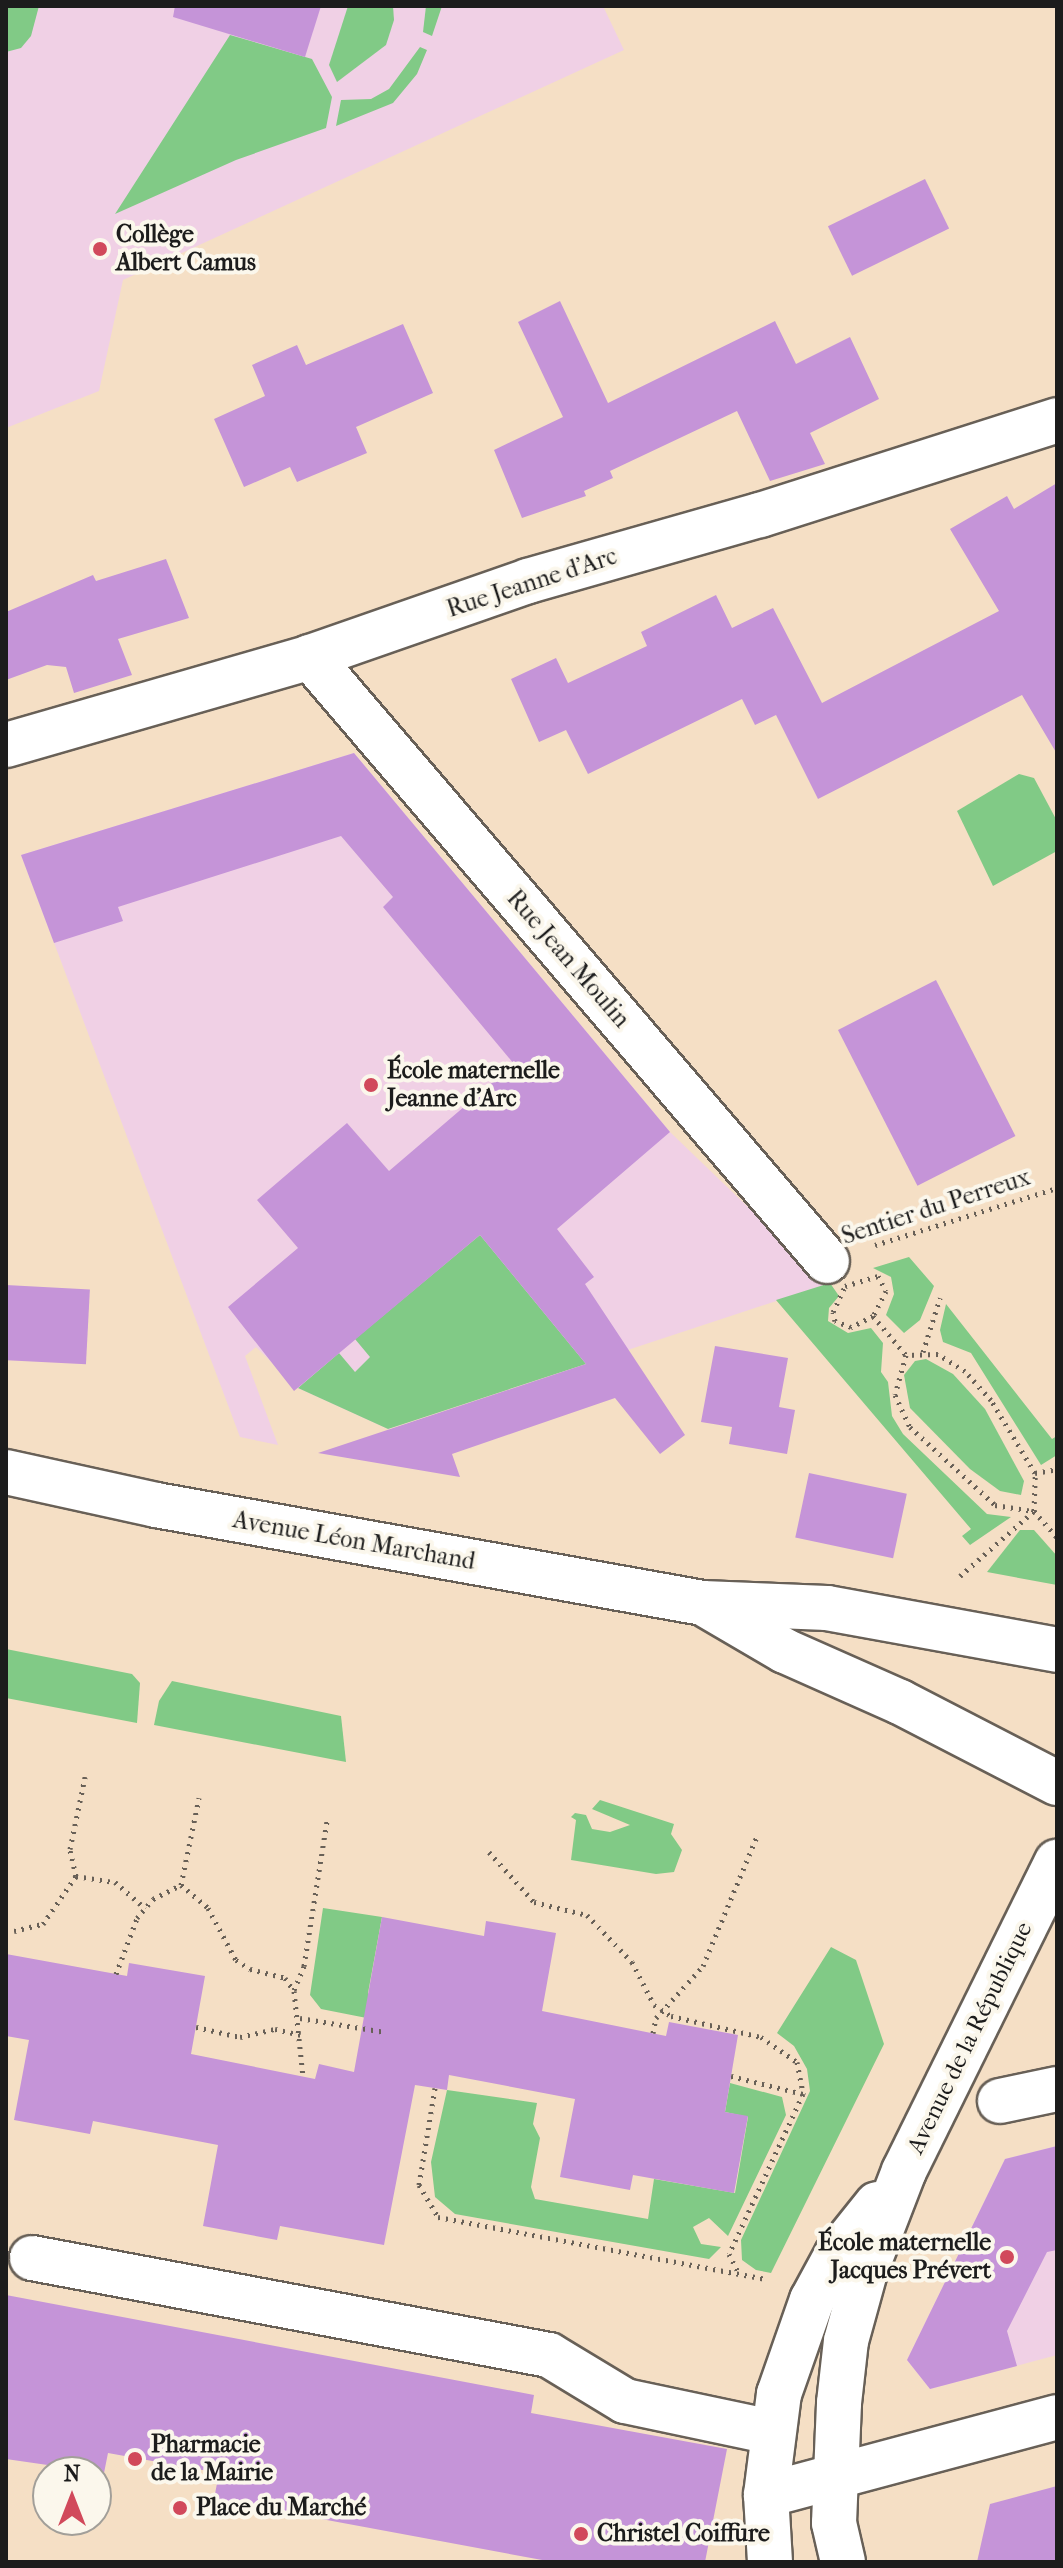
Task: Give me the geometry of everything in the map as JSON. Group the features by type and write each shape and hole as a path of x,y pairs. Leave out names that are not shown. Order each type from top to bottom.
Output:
{"main road":[{"name":"Rue Jeanne d'Arc","path":"6,745 310,657 528,581 760,515 1057,420"},
{"name":"Rue Jean Moulin","path":"310,657 836,1273"},
{"name":"Avenue Léon Marchand","path":"6,1472 156,1505 703,1603 827,1608 1057,1650"},
{"name":"Avenue Léon Marchand","path":"703,1603 785,1651 900,1702 1057,1783"},
{"name":"Avenue de la République","path":"843,2562 834,2523 835,2477 846,2341 865,2272 904,2171 1057,1862"},
{"path":"1000,2101 1057,2089"},
{"name":"Avenue de la République","path":"770,2562 766,2495 779,2394 812,2300 837,2254 904,2171"},
{"path":"32,2258 549,2355 625,2401 772,2432"},
{"path":"766,2495 1057,2417"}],"path":[{"name":"Sentier du Perreux","path":"836,1273 1057,1188"},
{"path":"836,1273 835,1321 851,1327 873,1316 906,1355"},
{"path":"923,1352 940,1298"},
{"path":"906,1355 923,1352 938,1354 965,1371 991,1400 1035,1473 1034,1511 960,1576"},
{"path":"906,1355 895,1395 910,1427 995,1505 1034,1511 1057,1537"},
{"path":"1035,1473 1057,1469"},
{"path":"14,1931 43,1924 76,1876 70,1849 85,1777"},
{"path":"116,1974 125,1939 145,1908 181,1885 199,1798"},
{"path":"294,1991 304,1966 327,1821"},
{"path":"653,2033 663,2011 703,1966 757,1836"},
{"path":"489,1852 534,1902 587,1915 632,1962 644,1993 663,2011 778,2045 797,2062 803,2094 729,2254 739,2274"},
{"path":"76,1876 115,1882 145,1908"},
{"path":"181,1885 208,1908 236,1960 250,1969 285,1978 294,1991 300,2018 303,2077"},
{"path":"300,2018 385,2032"},
{"path":"196,2027 240,2037 275,2029 300,2035"},
{"path":"731,2076 803,2094"},
{"path":"435,2088 419,2185 438,2217 783,2282"}],"shaded area":[{"name":"Collège Albert Camus","path":"6,6 603,6 624,50 123,280 99,391 6,428"},
{"name":"École maternelle Jeanne d'Arc","path":"354,753 670,1132 828,1284 388,1429 298,1388 256,1347 245,1356 278,1445 240,1437 21,855"},
{"name":"École maternelle Jacques Prévert","path":"1057,2146 1057,2355 930,2389 907,2360 1005,2159"}],"green space":[{"path":"6,6 39,6 31,36 21,48 6,52"},
{"path":"348,6 393,6 394,20 386,45 337,82 329,65"},
{"path":"426,6 442,6 432,36 423,32"},
{"path":"230,35 312,59 332,97 326,128 236,160 115,214"},
{"path":"420,47 427,50 417,74 393,103 336,126 341,100 371,99 389,89"},
{"path":"1019,774 1034,778 1057,821 1057,851 993,886 957,811"},
{"path":"480,1235 586,1364 388,1429 298,1388 339,1353 355,1372 370,1357 355,1339"},
{"path":"909,1257 934,1286 920,1320 904,1333 886,1315 894,1294 891,1277 873,1268"},
{"path":"830,1283 839,1296 829,1308 828,1321 848,1333 871,1328 883,1343 881,1372 888,1382 892,1416 903,1434 987,1514 1011,1517 970,1545 962,1536 971,1529 776,1300"},
{"path":"946,1304 1052,1439 1057,1436 1057,1455 1041,1465 971,1353 943,1342 940,1330"},
{"path":"926,1359 953,1374 985,1409 1024,1481 1021,1495 1000,1491 970,1469 910,1408 904,1375 915,1361"},
{"path":"1020,1530 1034,1530 1057,1556 1057,1585 987,1572"},
{"path":"6,1649 132,1674 140,1683 137,1723 6,1698"},
{"path":"172,1681 341,1716 346,1762 154,1725 159,1701"},
{"path":"600,1800 674,1824 671,1834 682,1850 674,1872 656,1874 571,1860 576,1820 571,1817 575,1813 586,1815 592,1829 610,1832 630,1825 592,1809"},
{"path":"323,1908 382,1917 368,1993 387,2022 321,2009 310,1995"},
{"path":"831,1947 856,1960 884,2044 771,2273 756,2270 742,2260 741,2240 810,2091 807,2069 794,2046 777,2033"},
{"path":"730,2083 782,2097 786,2115 728,2236 709,2218 693,2227 701,2244 721,2247 709,2259 455,2214 435,2197 431,2162 447,2090 537,2103 533,2124 540,2138 531,2187 535,2199 648,2219 654,2179 735,2193 748,2117 725,2112"}],"building":[{"path":"175,6 321,6 305,57 173,17"},
{"path":"925,179 949,228 852,276 828,226"},
{"path":"560,301 608,403 775,321 796,364 850,337 879,399 810,433 825,464 770,481 737,411 610,471 613,478 584,491 586,496 522,518 494,450 563,417 518,322"},
{"path":"403,324 433,393 356,427 367,453 297,482 290,467 244,487 214,419 265,396 252,365 297,345 306,365"},
{"path":"1057,483 1057,754 1022,695 818,799 776,715 755,725 742,699 588,774 566,730 539,742 511,679 556,658 568,683 647,646 641,632 716,595 732,628 773,608 822,703 999,611 950,529 1007,496 1014,509"},
{"path":"166,559 189,618 118,639 132,675 74,693 66,667 47,665 6,680 6,612 93,575 96,581"},
{"path":"354,753 670,1132 557,1229 594,1277 585,1284 685,1435 660,1454 615,1398 452,1454 460,1477 318,1453 586,1364 480,1235 294,1391 228,1307 298,1248 257,1200 347,1123 389,1171 514,1064 383,907 393,897 341,836 118,907 123,921 54,943 21,855"},
{"path":"936,980 1015,1136 917,1186 838,1030"},
{"path":"6,1285 90,1289 86,1364 6,1360"},
{"path":"715,1346 788,1358 779,1407 795,1410 787,1454 729,1444 732,1427 701,1422"},
{"path":"809,1473 907,1494 893,1558 795,1538"},
{"path":"382,1917 484,1936 486,1921 556,1933 542,2011 666,2036 669,2022 738,2035 725,2112 748,2116 734,2193 633,2175 630,2190 560,2177 575,2099 449,2075 447,2090 415,2085 384,2245 280,2226 277,2240 203,2226 218,2145 93,2121 90,2134 14,2120 29,2040 6,2036 6,1954 127,1976 129,1963 205,1976 191,2054 315,2079 319,2064 354,2072"},
{"name":"École maternelle Jacques Prévert","path":"1057,2146 1057,2250 1047,2252 1007,2331 1017,2366 930,2389 907,2360 1005,2159"},
{"path":"6,2295 534,2395 531,2413 727,2449 705,2562 553,2562 214,2499 219,2473 108,2453 107,2456 32,2456 32,2463 6,2459"},
{"path":"1057,2486 1057,2562 977,2562 990,2504"}],"place":[{"name":"Collège Albert Camus","path":"100,249"},
{"name":"École maternelle Jeanne d'Arc","path":"371,1085"},
{"name":"École maternelle Jacques Prévert","path":"1007,2257"},
{"name":"Pharmacie de la Mairie","path":"135,2459"},
{"name":"Place du Marché","path":"180,2508"},
{"name":"Christel Coiffure","path":"581,2534"}]}
